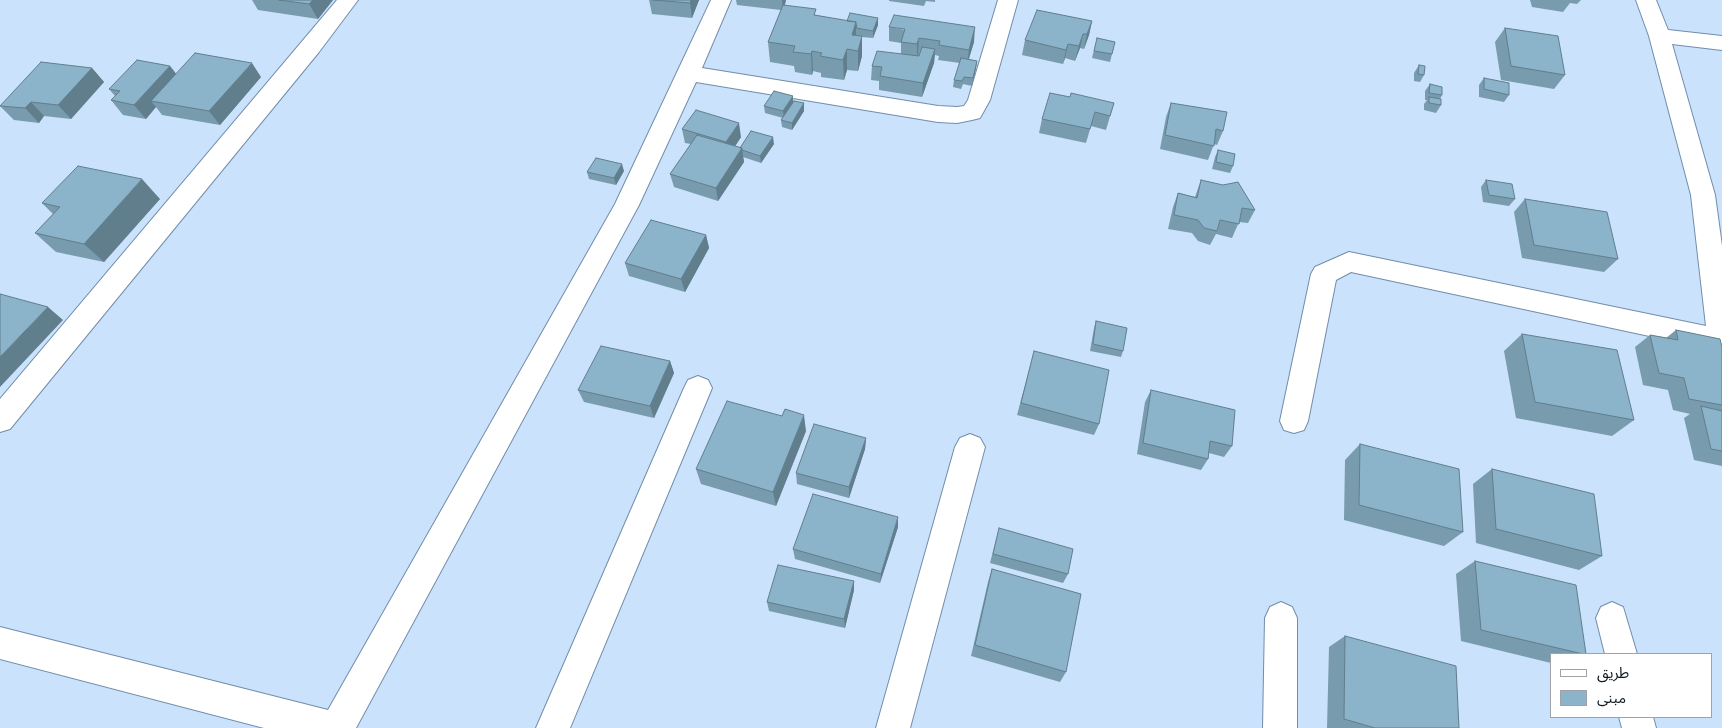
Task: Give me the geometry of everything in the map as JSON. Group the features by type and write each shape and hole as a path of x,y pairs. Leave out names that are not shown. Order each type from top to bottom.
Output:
{"street":[{"path":"0,420 348,0"},
{"path":"337,728 627,205 721,0"},
{"path":"688,74 938,114 957,115 972,112 979,100 1008,0"},
{"path":"1294,421 1324,274 1349,262 1721,343 1713,196 1660,36 1646,0"},
{"path":"1660,36 1722,42"},
{"path":"553,728 698,388"},
{"path":"893,728 970,447"},
{"path":"1280,728 1281,618"},
{"path":"1612,618 1621,653"},
{"path":"0,643 330,728"}],"building":[{"path":"279,0 313,0 309,4"},
{"path":"653,0 691,0 690,3"},
{"path":"783,5 816,9 814,15 856,22 852,35 862,36 858,51 847,49 843,60 820,56 822,53 812,51 811,54 793,52 795,46 768,42"},
{"path":"1037,10 1092,21 1087,34 1083,34 1079,46 1068,44 1066,50 1025,40"},
{"path":"850,13 878,18 873,31 856,28 856,22 847,21"},
{"path":"894,15 975,27 969,50 939,45 940,41 919,38 917,44 901,42 905,29 889,27"},
{"path":"1505,28 1558,36 1565,75 1511,66"},
{"path":"1097,38 1115,42 1112,54 1094,51"},
{"path":"922,47 935,49 923,83 880,76 882,67 872,66 877,51 919,56"},
{"path":"195,53 252,63 209,111 151,101"},
{"path":"961,58 977,61 973,78 964,77 962,81 954,80"},
{"path":"137,60 170,66 134,105 111,100 120,91 109,89"},
{"path":"41,62 92,68 58,105 31,102 25,108 0,106"},
{"path":"1419,65 1425,66 1424,75 1418,74"},
{"path":"1484,78 1509,83 1509,95 1484,89"},
{"path":"1430,84 1442,87 1442,95 1429,93"},
{"path":"774,91 793,96 783,111 764,106"},
{"path":"1050,93 1070,97 1071,93 1114,103 1110,116 1095,112 1090,129 1042,119"},
{"path":"1429,97 1441,99 1441,105 1429,103"},
{"path":"794,101 804,103 792,123 781,120"},
{"path":"1171,103 1227,112 1223,131 1216,129 1214,146 1165,135"},
{"path":"696,110 739,123 726,142 682,129"},
{"path":"751,131 773,137 760,156 740,148"},
{"path":"697,135 742,148 716,188 670,174"},
{"path":"1218,150 1235,154 1233,166 1216,162"},
{"path":"596,158 622,164 614,178 587,172"},
{"path":"78,166 142,179 84,244 35,233 60,207 42,203"},
{"path":"1201,180 1223,185 1238,182 1255,210 1242,208 1239,224 1220,220 1217,231 1204,228 1198,220 1174,215 1178,193 1197,198"},
{"path":"1486,180 1512,184 1515,199 1489,195"},
{"path":"1525,199 1607,212 1618,259 1534,245"},
{"path":"651,220 706,235 681,279 625,263"},
{"path":"0,294 48,307 0,357"},
{"path":"1096,321 1127,328 1123,351 1093,344"},
{"path":"1676,330 1720,339 1722,347 1722,405 1689,399 1684,378 1659,373 1650,335 1678,340"},
{"path":"1522,334 1617,350 1634,420 1535,402"},
{"path":"601,346 670,361 650,406 578,390"},
{"path":"1034,351 1109,370 1099,424 1021,403"},
{"path":"1151,390 1235,410 1232,446 1210,441 1208,459 1143,443"},
{"path":"727,401 782,416 785,409 804,415 773,492 696,469"},
{"path":"1701,406 1722,411 1722,451 1711,449"},
{"path":"814,424 866,438 849,487 796,473"},
{"path":"1360,444 1459,469 1463,532 1359,505"},
{"path":"1492,469 1594,494 1602,556 1496,529"},
{"path":"813,494 898,517 881,574 793,549"},
{"path":"999,528 1073,549 1068,574 993,554"},
{"path":"1475,561 1576,585 1586,653 1579,653 1481,630"},
{"path":"778,565 854,581 844,619 767,602"},
{"path":"992,569 1081,594 1066,672 975,645"},
{"path":"1345,636 1456,666 1459,728 1375,728 1344,719"}]}
